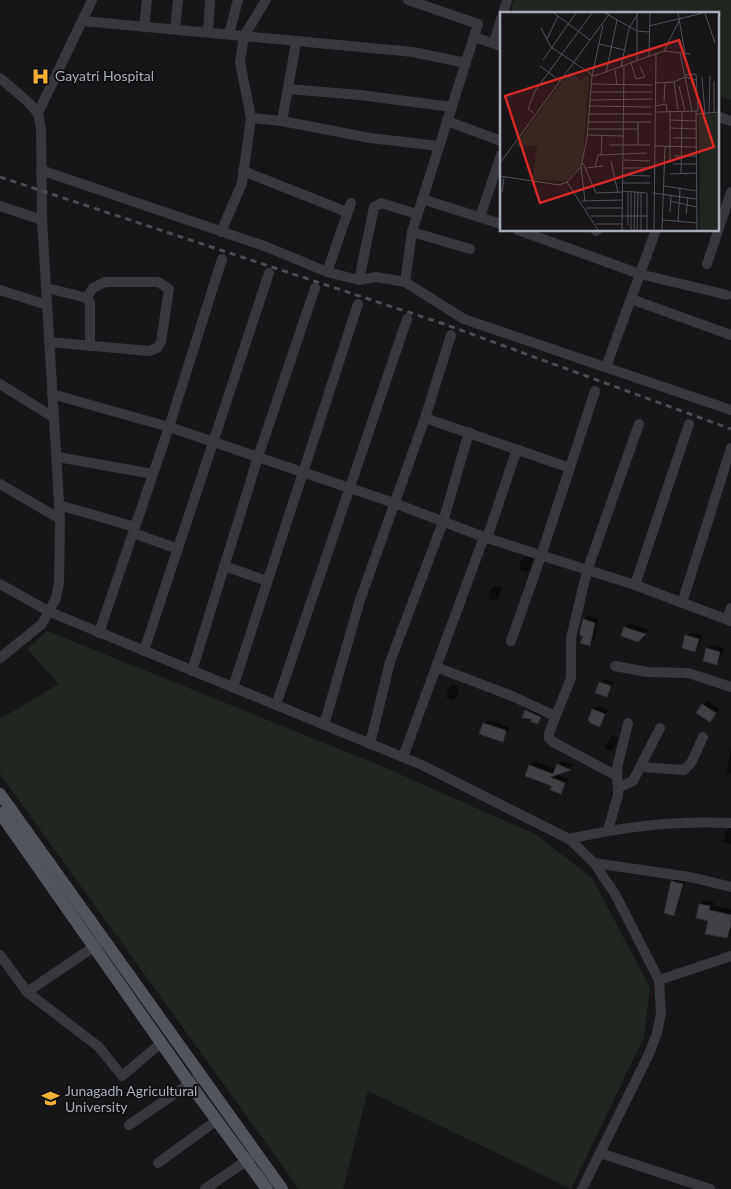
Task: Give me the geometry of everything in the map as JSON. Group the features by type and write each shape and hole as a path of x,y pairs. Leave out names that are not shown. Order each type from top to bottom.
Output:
{"main road":[{"path":"0,794 9,825"},
{"path":"0,813 99,943 149,1001 202,1075 252,1157 267,1189"},
{"path":"99,943 138,1010 216,1120 282,1189"},
{"path":"138,1010 149,1001"}],"street":[{"path":"38,113 92,0"},
{"path":"144,27 147,0"},
{"path":"175,30 178,0"},
{"path":"208,32 210,0"},
{"path":"229,34 238,0"},
{"path":"221,232 242,183 251,118 240,62 244,36 266,0"},
{"path":"405,282 412,232 417,214 478,24 408,0"},
{"path":"83,21 229,34 296,43 413,52 466,62"},
{"path":"474,37 497,45 500,26"},
{"path":"282,121 296,43"},
{"path":"0,78 28,101 38,113 41,128 42,220 53,417 58,456 60,519 59,583 56,598 50,612 38,628 0,658"},
{"path":"288,89 452,106"},
{"path":"718,116 731,121"},
{"path":"251,118 282,121 370,138 439,146"},
{"path":"447,122 500,141"},
{"path":"480,218 500,159"},
{"path":"41,170 267,247 327,272 359,280 376,278 405,282 464,319 731,410"},
{"path":"243,171 349,207 327,272"},
{"path":"707,264 731,192"},
{"path":"422,199 500,224"},
{"path":"359,280 374,207 381,203 417,214"},
{"path":"0,206 42,220"},
{"path":"606,367 656,231"},
{"path":"412,232 470,249"},
{"path":"531,232 640,274 727,295"},
{"path":"99,633 169,427 222,259"},
{"path":"144,651 268,273"},
{"path":"49,342 149,351 157,348 161,342 169,289 158,282 105,282 93,288 87,298"},
{"path":"47,288 87,298 90,304 90,346"},
{"path":"192,671 258,457 315,288"},
{"path":"0,290 48,305"},
{"path":"631,299 731,335"},
{"path":"233,688 358,304"},
{"path":"276,705 407,319"},
{"path":"324,725 360,600 425,418 451,335"},
{"path":"0,384 53,417"},
{"path":"511,641 595,391"},
{"path":"52,394 169,427 394,503 486,538 635,586 729,620 731,608"},
{"path":"425,418 570,468"},
{"path":"617,776 595,766 549,738 550,728 571,678 571,638 587,570 638,424"},
{"path":"635,586 689,424"},
{"path":"370,744 390,662 443,522 469,432"},
{"path":"682,603 731,448"},
{"path":"403,757 486,538 517,449"},
{"path":"58,456 153,474"},
{"path":"0,484 60,519"},
{"path":"59,505 134,530 178,549"},
{"path":"224,566 267,581"},
{"path":"0,584 50,612 403,757 569,839 594,863 615,894 659,980 662,997 657,1033 582,1189"},
{"path":"615,666 647,672 688,673 731,687"},
{"path":"436,667 512,696 555,716"},
{"path":"608,830 620,787 617,776 628,723"},
{"path":"620,787 632,781 660,728"},
{"path":"641,767 684,770 691,763 703,737"},
{"path":"569,839 608,830 667,822 731,823"},
{"path":"594,863 690,876 731,887"},
{"path":"26,992 99,943"},
{"path":"0,956 26,992 99,1047 122,1076 161,1043"},
{"path":"659,980 731,956"},
{"path":"129,1126 202,1075"},
{"path":"158,1162 216,1120"},
{"path":"600,1153 710,1189"},
{"path":"205,1189 252,1157"}],"shaded area":[{"path":"514,0 731,0 731,100 718,95 718,12 511,12"},
{"path":"47,631 379,765 535,834 592,878 650,987 644,1037 571,1189 368,1091 343,1189 299,1189 0,774 0,719 59,684 27,649"}],"building":[{"path":"583,619 595,623 590,646 580,643 583,636 580,636 580,631"},
{"path":"624,627 646,634 638,642 621,636"},
{"path":"685,635 699,639 695,652 682,648"},
{"path":"706,648 720,652 717,665 703,661"},
{"path":"599,682 611,686 607,697 595,693"},
{"path":"702,704 716,713 710,722 696,713"},
{"path":"592,709 605,714 600,727 590,723 588,720"},
{"path":"525,710 541,717 538,724 531,722 532,719 522,718"},
{"path":"483,723 505,730 503,742 479,734"},
{"path":"557,764 571,770 550,777 565,783 561,794 550,790 552,786 525,776 529,765 553,774"},
{"path":"671,881 683,884 674,916 664,913"},
{"path":"699,904 710,906 709,910 731,915 731,925 727,938 705,934 708,921 696,918"}],"railway":[{"path":"0,177 444,324 731,429"}],"place":[{"name":"Gayatri Hospital","path":"41,76"},
{"name":"Junagadh Agricultural University","path":"51,1099"}]}
